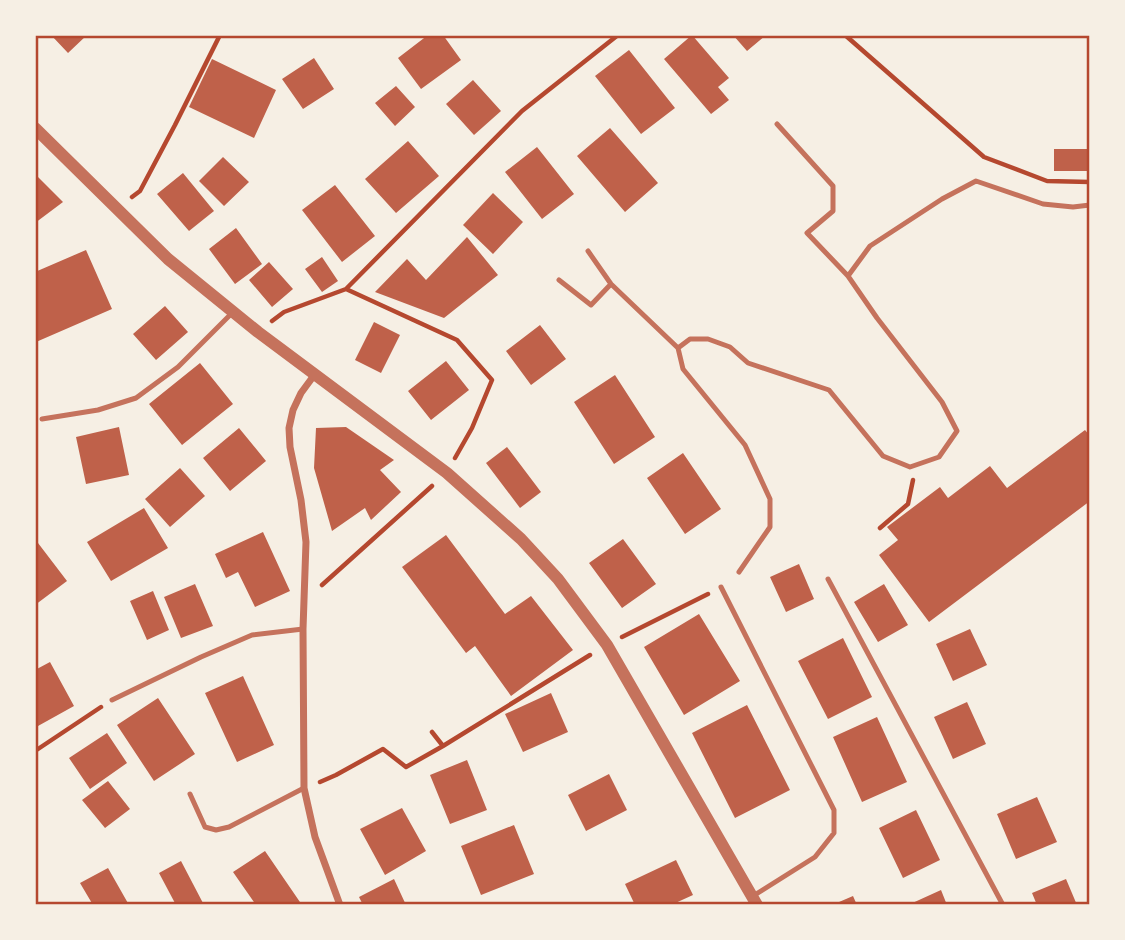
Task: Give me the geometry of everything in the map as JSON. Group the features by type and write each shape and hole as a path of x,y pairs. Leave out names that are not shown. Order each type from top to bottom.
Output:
{"street":[{"path":"35,128 168,259 258,332 447,473 521,539 558,579 607,645 755,901"},
{"path":"315,374 297,401 289,428 306,542 303,629 304,788 315,837 340,905"}],"lane":[{"path":"678,348 690,339 708,339 730,347 748,363 830,390 883,456 910,467 939,457 957,431 942,402 848,276 807,233 834,211 834,186 777,124"},
{"path":"848,276 870,246 942,199 976,181 1043,204 1073,207 1090,205"},
{"path":"588,251 611,284 678,348 683,369 745,445 770,499 770,527 739,572"},
{"path":"559,280 591,305 611,284"},
{"path":"42,419 98,410 136,398 178,367 233,312"},
{"path":"828,579 1003,905"},
{"path":"722,587 834,810 834,833 815,857 755,901"},
{"path":"112,700 252,635 303,629"},
{"path":"190,794 205,827 216,830 229,827 304,788"}],"path":[{"path":"116,207 140,191 219,35"},
{"path":"258,332 284,312 346,289 522,111 618,35"},
{"path":"845,35 984,157 1047,181 1090,182"},
{"path":"880,528 908,504 915,465"},
{"path":"304,788 336,775 383,749 406,768 607,645 722,587"},
{"path":"35,751 112,700"},
{"path":"432,732 443,747"}],"building":[{"path":"51,35 87,35 68,53"},
{"path":"428,35 443,35 461,60 421,89 398,58"},
{"path":"692,35 729,78 718,87 729,100 711,114 664,59"},
{"path":"733,35 766,35 747,51"},
{"path":"629,50 675,108 641,134 595,76"},
{"path":"314,58 334,89 303,109 282,79"},
{"path":"212,59 276,90 254,138 189,107"},
{"path":"473,80 501,111 474,135 446,104"},
{"path":"396,86 415,107 395,126 375,103"},
{"path":"610,128 658,183 625,212 577,156"},
{"path":"408,141 439,176 396,213 365,179"},
{"path":"537,147 574,194 542,219 505,172"},
{"path":"1054,149 1090,149 1089,171 1054,171"},
{"path":"223,157 249,182 224,206 199,181"},
{"path":"183,173 214,211 189,231 157,194"},
{"path":"35,174 63,202 35,223"},
{"path":"335,185 375,236 342,262 302,210"},
{"path":"493,193 523,222 493,254 463,225"},
{"path":"236,228 262,264 235,284 209,249"},
{"path":"467,237 498,275 444,318 375,292 407,259 426,280"},
{"path":"86,250 112,309 36,342 35,272"},
{"path":"322,257 338,281 322,292 305,269"},
{"path":"269,262 293,289 272,307 249,280"},
{"path":"165,306 188,332 156,360 133,334"},
{"path":"374,322 400,335 381,373 355,360"},
{"path":"540,325 566,359 531,385 506,351"},
{"path":"446,361 469,390 431,420 408,391"},
{"path":"200,363 233,404 182,445 149,404"},
{"path":"615,375 655,437 614,464 574,402"},
{"path":"119,427 129,475 86,484 76,437"},
{"path":"346,427 394,460 380,470 401,492 371,520 365,508 332,531 314,468 316,428"},
{"path":"239,428 266,461 230,491 203,458"},
{"path":"1085,430 1090,436 1090,501 929,622 879,555 898,540 887,527 940,487 948,498 990,466 1007,488"},
{"path":"507,447 541,492 520,508 486,463"},
{"path":"683,453 721,509 685,534 647,478"},
{"path":"180,468 205,496 170,527 145,499"},
{"path":"144,508 168,548 111,581 87,542"},
{"path":"263,532 290,591 255,607 238,572 226,578 215,554"},
{"path":"446,535 505,614 531,596 573,650 511,696 475,646 466,653 402,567"},
{"path":"623,539 656,584 622,608 589,563"},
{"path":"38,543 67,581 35,605 35,545"},
{"path":"799,564 814,599 786,612 770,577"},
{"path":"195,584 213,626 181,638 164,597"},
{"path":"884,584 908,625 878,642 854,602"},
{"path":"153,591 169,630 147,640 130,601"},
{"path":"699,614 740,681 684,715 644,647"},
{"path":"970,629 987,665 953,681 936,644"},
{"path":"843,638 872,697 828,719 798,661"},
{"path":"50,662 74,706 38,726 35,720 35,670"},
{"path":"243,676 274,745 237,762 205,693"},
{"path":"551,693 568,732 523,752 505,714"},
{"path":"158,698 195,754 154,781 117,725"},
{"path":"967,702 986,744 953,759 934,717"},
{"path":"747,705 790,790 735,818 692,733"},
{"path":"877,717 907,782 862,802 833,737"},
{"path":"107,733 127,763 90,789 69,758"},
{"path":"467,760 487,810 450,824 430,775"},
{"path":"609,774 627,810 586,831 568,795"},
{"path":"108,781 130,809 105,828 82,800"},
{"path":"1037,797 1057,842 1016,859 997,814"},
{"path":"402,808 426,851 385,875 360,829"},
{"path":"916,810 940,860 903,878 879,828"},
{"path":"514,825 534,874 481,895 461,846"},
{"path":"265,851 302,905 256,905 233,872"},
{"path":"676,860 693,895 671,905 635,905 625,884"},
{"path":"181,861 204,905 176,905 159,873"},
{"path":"108,868 129,905 93,905 80,883"},
{"path":"394,879 406,905 363,905 359,897"},
{"path":"1066,879 1077,905 1037,905 1032,893"},
{"path":"941,890 947,905 908,905"},
{"path":"853,896 857,905 832,905"}]}
